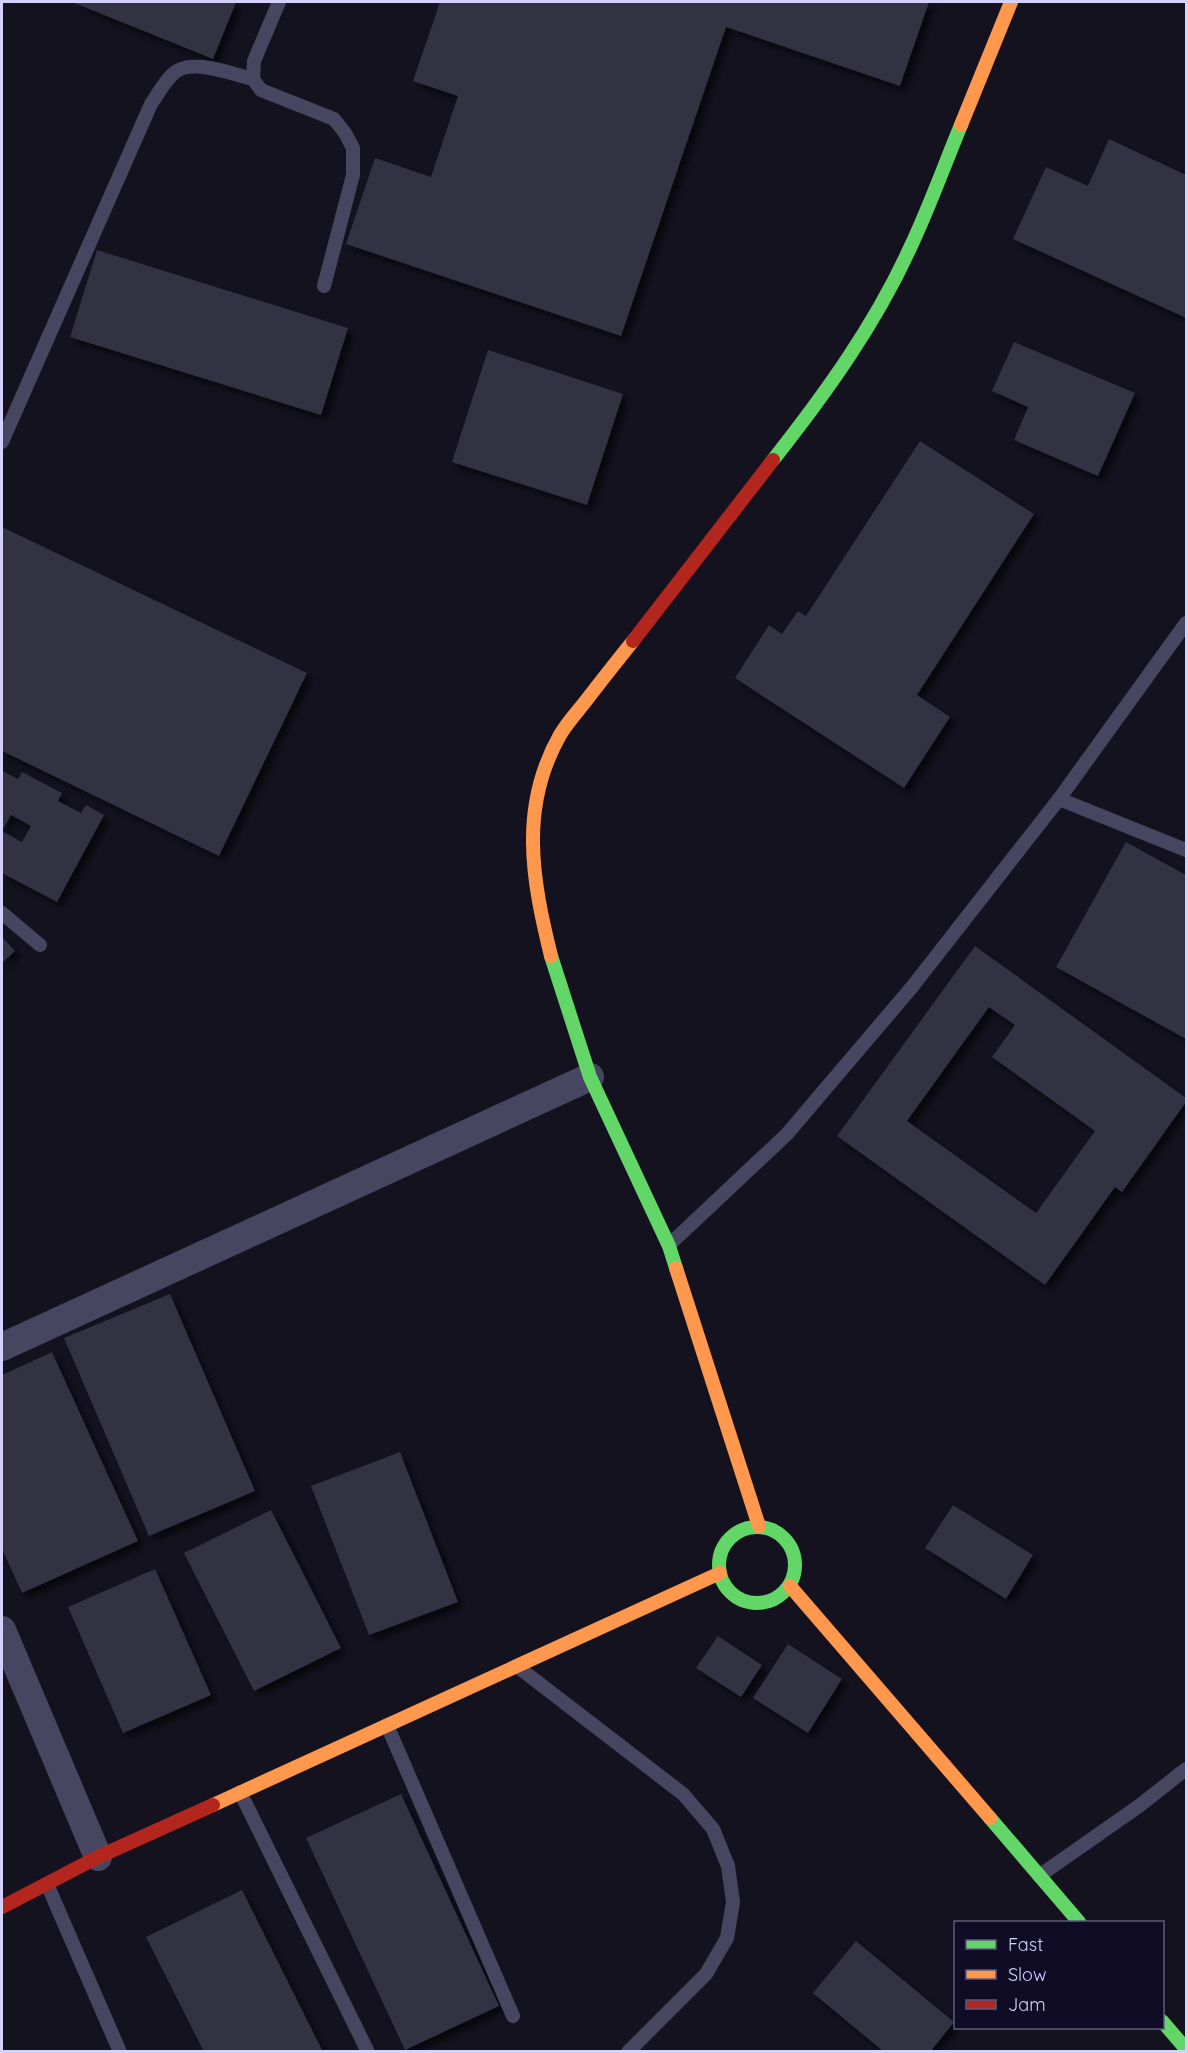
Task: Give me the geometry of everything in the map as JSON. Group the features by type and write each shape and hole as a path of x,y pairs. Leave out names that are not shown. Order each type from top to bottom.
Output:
{"street":[{"path":"759,1526 669,1246 590,1077 552,962 535,886 532,860 532,827 536,799 545,766 561,733 803,422 866,330 910,249 1011,2"},
{"path":"2,1347 590,1077"},
{"path":"759,1526 778,1533 786,1539 791,1547 796,1566 790,1586 775,1599 756,1603 737,1597 723,1582 720,1573 721,1553 725,1544 740,1531 759,1526"},
{"path":"2,1907 98,1857 720,1573"},
{"path":"790,1586 1076,1921"},
{"path":"2,1630 98,1857"},
{"path":"1164,2023 1186,2049"}],"lane":[{"path":"279,2 254,61 253,79 261,90 334,119 353,148 353,175 324,286"},
{"path":"2,442 151,104 172,74 181,67 197,66 253,79"},
{"path":"669,1246 787,1134 912,987 1059,799 1186,623"},
{"path":"1059,799 1186,850"},
{"path":"2,913 40,945"},
{"path":"517,1666 683,1794 713,1829 728,1866 733,1902 727,1938 706,1974 628,2052"},
{"path":"387,1725 513,2016"},
{"path":"1039,1876 1186,1769"},
{"path":"240,1792 368,2052"},
{"path":"46,1884 120,2052"}],"building":[{"path":"72,2 236,2 213,59"},
{"path":"440,2 929,2 900,86 726,27 621,336 346,244 375,158 431,177 458,96 413,81"},
{"path":"1109,139 1186,175 1186,318 1013,239 1046,167 1088,186"},
{"path":"97,250 348,328 321,415 70,337"},
{"path":"1014,342 1135,393 1098,476 1014,440 1028,407 992,391"},
{"path":"488,350 623,394 587,505 452,462"},
{"path":"920,441 1034,514 917,695 950,717 904,788 735,678 769,625 782,634 798,611 806,616"},
{"path":"2,527 307,673 219,856 2,751"},
{"path":"2,771 18,779 22,772 62,793 58,801 81,813 86,805 104,815 57,902 2,873","holes":["11,815 31,826 22,842 2,831"]},
{"path":"1126,842 1186,875 1186,1039 1056,967"},
{"path":"2,937 15,951 2,963"},
{"path":"975,946 1186,1098 1186,1102 1122,1192 1115,1187 1045,1285 837,1136","holes":["989,1007 1015,1025 992,1057 1095,1131 1036,1213 907,1121"]},
{"path":"170,1294 255,1491 149,1536 64,1338"},
{"path":"52,1352 138,1541 22,1593 2,1549 2,1375"},
{"path":"400,1452 458,1602 369,1635 311,1486"},
{"path":"953,1505 1033,1555 1006,1599 925,1548"},
{"path":"271,1510 341,1648 254,1691 184,1553"},
{"path":"155,1569 211,1695 123,1733 68,1607"},
{"path":"718,1636 762,1665 741,1697 696,1668"},
{"path":"788,1644 842,1679 808,1733 753,1698"},
{"path":"401,1794 499,2006 405,2050 306,1838"},
{"path":"242,1890 323,2052 204,2052 146,1937"},
{"path":"856,1941 954,2022 930,2052 884,2052 813,1993"}],"traffic: fast":[{"path":"773,460 830,384 881,304 917,233 961,125"},
{"path":"551,956 590,1077 669,1246 676,1268"},
{"path":"757,1527 772,1530 784,1538 792,1550 795,1565 792,1580 784,1592 772,1600 757,1603 742,1600 730,1592 722,1580 719,1565 722,1550 730,1538 742,1530 757,1527"},
{"path":"990,1818 1078,1921"},
{"path":"1164,2023 1186,2049"}],"traffic: slow":[{"path":"961,125 1011,2"},
{"path":"551,956 539,899 533,844 534,816 539,789 547,762 560,735 633,641"},
{"path":"676,1268 759,1526"},
{"path":"213,1805 720,1573"},
{"path":"790,1586 990,1818"}],"traffic: jam":[{"path":"633,641 773,460"},
{"path":"2,1907 98,1857 213,1805"}]}
